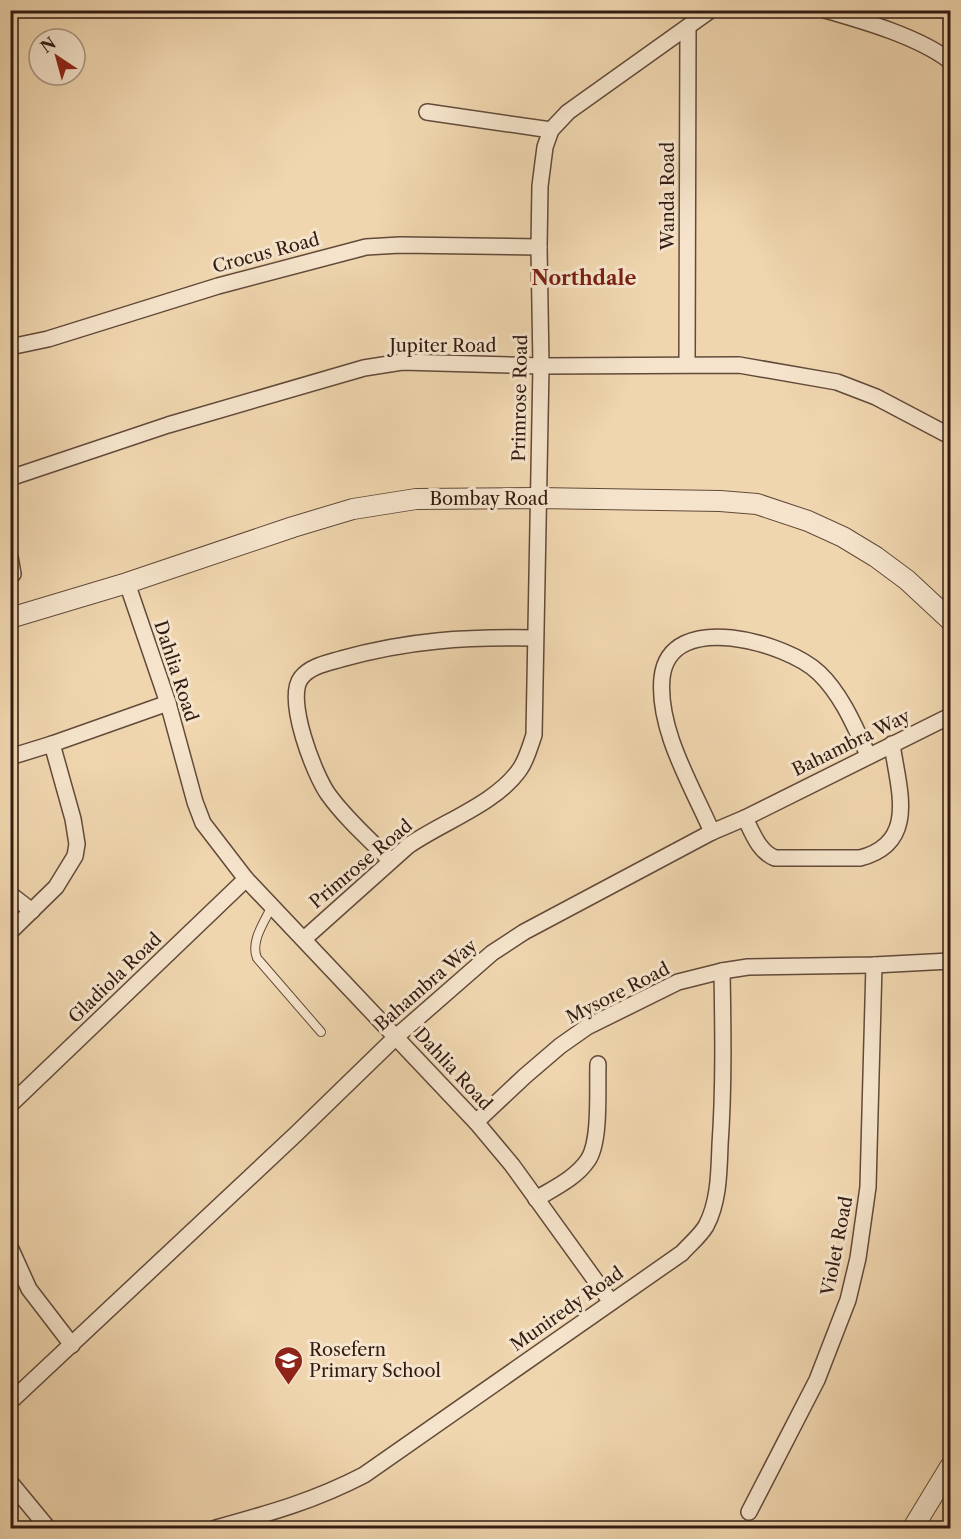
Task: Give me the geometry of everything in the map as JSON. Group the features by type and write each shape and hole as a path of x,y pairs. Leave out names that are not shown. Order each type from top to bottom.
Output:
{"street":[{"name":"Primrose Road","path":"304,939 390,860 427,833 490,797 520,770 534,735 541,366 539,247 544,147 551,130 568,112 711,10"},
{"path":"825,10 860,15 926,46 951,61"},
{"name":"Wanda Road","path":"687,364 688,28"},
{"path":"427,112 551,130"},
{"name":"Crocus Road","path":"10,347 48,339 218,286 366,247 399,245 539,247"},
{"name":"Jupiter Road","path":"10,478 168,425 364,368 402,362 541,366 739,365 837,382 876,397 949,432"},
{"name":"Bombay Road","path":"10,618 127,583 353,509 416,500 537,498 720,501 757,504 808,521 851,542 907,580 951,620"},
{"path":"10,557 13,574"},
{"name":"Dahlia Road","path":"127,583 168,703 195,802 203,822 246,879 476,1122 512,1165 611,1302"},
{"path":"712,832 672,743 662,700 664,666 670,655 685,642 698,638 718,637 743,640 802,660 820,674 844,707 868,755"},
{"path":"390,860 328,794 319,778 298,714 296,699 299,680 321,665 407,644 455,639 535,639"},
{"path":"10,757 168,703"},
{"name":"Bahambra Way","path":"10,1402 397,1036 492,953 524,932 712,832 745,818 868,755 951,716"},
{"path":"10,932 56,888 75,856 77,844 73,819 52,744"},
{"path":"745,818 760,847 769,856 775,858 860,858 872,855 887,845 898,829 900,808 892,744"},
{"name":"Gladiola Road","path":"10,1105 246,879"},
{"path":"10,894 32,911"},
{"name":"Mysore Road","path":"476,1122 534,1069 587,1027 678,982 748,967 951,962"},
{"name":"Violet Road","path":"749,1512 820,1371 848,1300 858,1258 868,1187 874,965"},
{"name":"Muniredy Road","path":"216,1528 294,1506 364,1475 690,1245 706,1226 714,1205 719,1163 723,1094 722,971"},
{"path":"536,1198 568,1180 589,1160 597,1123 598,1064"},
{"path":"10,1247 30,1289 72,1345"},
{"path":"913,1528 951,1467"},
{"path":"10,1482 48,1528"}],"lane":[{"path":"272,906 254,951 257,958 321,1032"}],"place":[{"name":"Rosefern Primary School","path":"288,1386"}],"district":[{"name":"Northdale","path":"584,278"}]}
